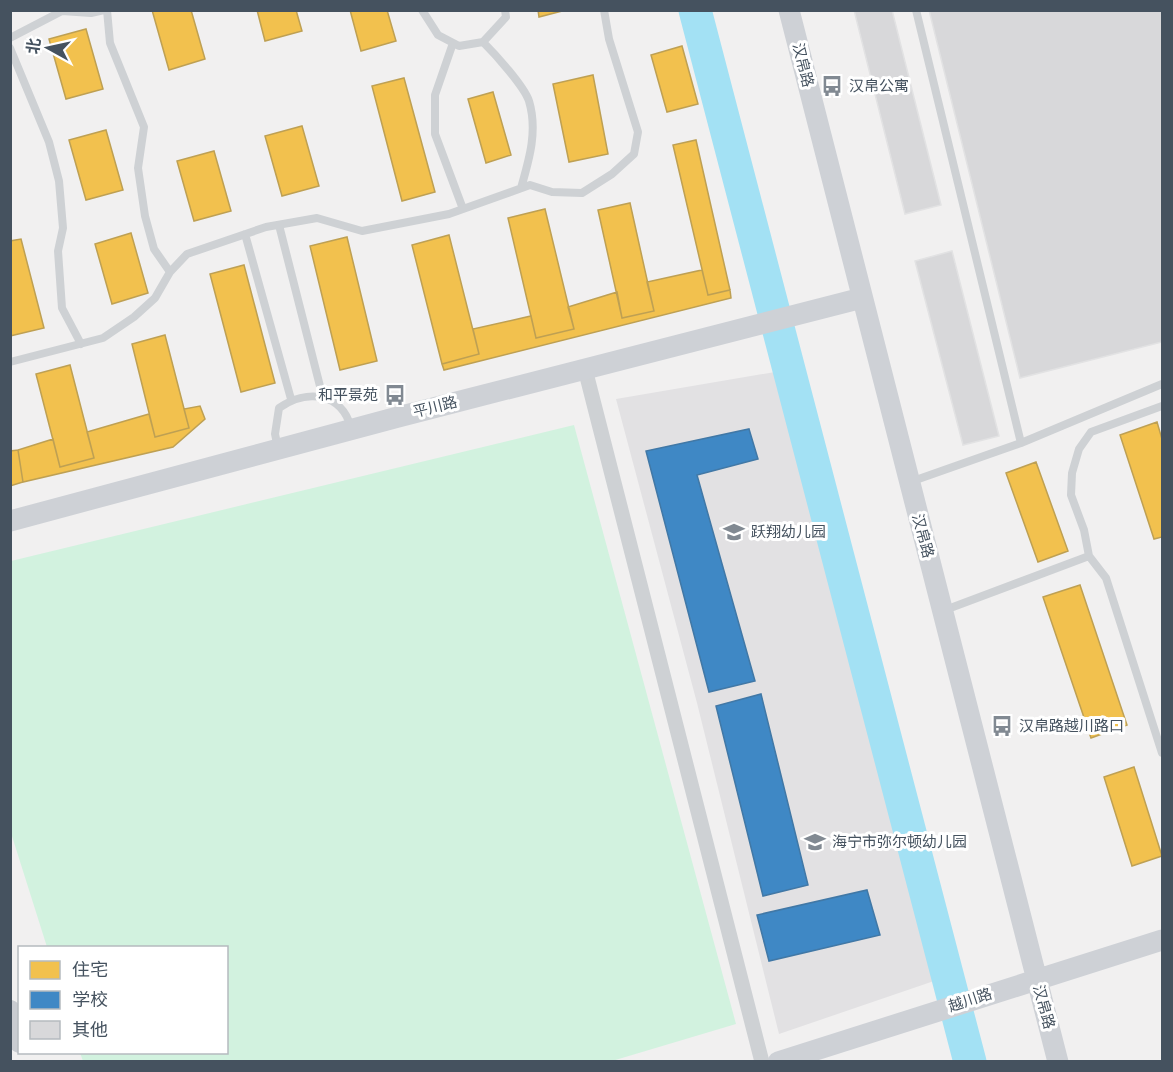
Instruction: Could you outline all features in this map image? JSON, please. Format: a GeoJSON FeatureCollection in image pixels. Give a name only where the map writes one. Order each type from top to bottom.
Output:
{"type":"FeatureCollection","features":[{"type":"Feature","properties":{"kind":"main road"},"geometry":{"type":"LineString","coordinates":[[10,1011],[18,1036]]}},
{"type":"Feature","properties":{"kind":"street","name":"汉帛路"},"geometry":{"type":"LineString","coordinates":[[789,10],[852,301],[909,482],[943,611],[1028,982],[1058,1062]]}},
{"type":"Feature","properties":{"kind":"street","name":"平川路"},"geometry":{"type":"LineString","coordinates":[[10,521],[351,429],[852,301]]}},
{"type":"Feature","properties":{"kind":"street"},"geometry":{"type":"LineString","coordinates":[[585,369],[762,1062]]}},
{"type":"Feature","properties":{"kind":"street","name":"越川路"},"geometry":{"type":"LineString","coordinates":[[778,1062],[1162,940]]}},
{"type":"Feature","properties":{"kind":"lane"},"geometry":{"type":"LineString","coordinates":[[10,38],[62,11],[91,13],[106,10],[110,43],[131,90],[144,127],[138,168],[145,216],[154,249],[170,272]]}},
{"type":"Feature","properties":{"kind":"lane"},"geometry":{"type":"LineString","coordinates":[[422,10],[438,35],[459,46],[483,42],[506,17],[505,10]]}},
{"type":"Feature","properties":{"kind":"lane"},"geometry":{"type":"LineString","coordinates":[[10,362],[103,338],[134,317],[155,298],[170,272],[186,254],[266,227],[317,218],[362,231],[410,223],[463,209],[530,185],[552,192],[582,193],[612,174],[634,154],[638,132],[609,39],[604,10]]}},
{"type":"Feature","properties":{"kind":"lane"},"geometry":{"type":"LineString","coordinates":[[916,10],[1021,443]]}},
{"type":"Feature","properties":{"kind":"lane"},"geometry":{"type":"LineString","coordinates":[[483,42],[500,60],[528,100],[533,132],[530,156],[521,188]]}},
{"type":"Feature","properties":{"kind":"lane"},"geometry":{"type":"LineString","coordinates":[[453,43],[435,95],[435,134],[463,209]]}},
{"type":"Feature","properties":{"kind":"lane"},"geometry":{"type":"LineString","coordinates":[[10,48],[49,142],[59,181],[63,228],[58,251],[62,308],[81,344]]}},
{"type":"Feature","properties":{"kind":"lane"},"geometry":{"type":"LineString","coordinates":[[279,225],[323,398]]}},
{"type":"Feature","properties":{"kind":"lane"},"geometry":{"type":"LineString","coordinates":[[245,234],[291,399]]}},
{"type":"Feature","properties":{"kind":"lane"},"geometry":{"type":"LineString","coordinates":[[909,482],[1021,443],[1162,384]]}},
{"type":"Feature","properties":{"kind":"lane"},"geometry":{"type":"LineString","coordinates":[[279,449],[275,434],[279,408],[291,399],[314,396],[334,400],[348,416],[351,429]]}},
{"type":"Feature","properties":{"kind":"lane"},"geometry":{"type":"LineString","coordinates":[[1162,406],[1092,432],[1079,449],[1072,473],[1071,495],[1084,530],[1089,556],[1106,578],[1162,753]]}},
{"type":"Feature","properties":{"kind":"lane"},"geometry":{"type":"LineString","coordinates":[[943,611],[1089,556]]}},
{"type":"Feature","properties":{"kind":"shaded area"},"geometry":{"type":"Polygon","coordinates":[[[775,372],[934,981],[779,1034],[697,703],[616,399],[775,372]]]}},
{"type":"Feature","properties":{"kind":"green space"},"geometry":{"type":"Polygon","coordinates":[[[574,425],[736,1024],[612,1061],[83,1061],[80,1054],[228,1054],[228,946],[47,946],[11,833],[11,561],[574,425]]]}},
{"type":"Feature","properties":{"kind":"building: 住宅"},"geometry":{"type":"Polygon","coordinates":[[[152,10],[191,10],[205,59],[169,70],[152,10]]]}},
{"type":"Feature","properties":{"kind":"building: 住宅"},"geometry":{"type":"Polygon","coordinates":[[[257,10],[296,10],[302,31],[265,41],[257,10]]]}},
{"type":"Feature","properties":{"kind":"building: 住宅"},"geometry":{"type":"Polygon","coordinates":[[[350,10],[387,10],[396,41],[361,51],[350,10]]]}},
{"type":"Feature","properties":{"kind":"building: 住宅"},"geometry":{"type":"Polygon","coordinates":[[[538,10],[566,10],[539,17],[538,10]]]}},
{"type":"Feature","properties":{"kind":"building: 住宅"},"geometry":{"type":"Polygon","coordinates":[[[86,29],[103,89],[66,99],[49,39],[86,29]]]}},
{"type":"Feature","properties":{"kind":"building: 住宅"},"geometry":{"type":"Polygon","coordinates":[[[682,46],[698,104],[667,112],[651,55],[682,46]]]}},
{"type":"Feature","properties":{"kind":"building: 住宅"},"geometry":{"type":"Polygon","coordinates":[[[593,75],[608,154],[569,162],[553,84],[593,75]]]}},
{"type":"Feature","properties":{"kind":"building: 住宅"},"geometry":{"type":"Polygon","coordinates":[[[404,78],[435,192],[402,201],[372,86],[404,78]]]}},
{"type":"Feature","properties":{"kind":"building: 住宅"},"geometry":{"type":"Polygon","coordinates":[[[493,92],[511,155],[486,163],[468,99],[493,92]]]}},
{"type":"Feature","properties":{"kind":"building: 住宅"},"geometry":{"type":"Polygon","coordinates":[[[302,126],[319,186],[282,196],[265,136],[302,126]]]}},
{"type":"Feature","properties":{"kind":"building: 住宅"},"geometry":{"type":"Polygon","coordinates":[[[106,130],[123,190],[86,200],[69,140],[106,130]]]}},
{"type":"Feature","properties":{"kind":"building: 住宅"},"geometry":{"type":"Polygon","coordinates":[[[696,140],[730,290],[708,295],[673,145],[696,140]]]}},
{"type":"Feature","properties":{"kind":"building: 住宅"},"geometry":{"type":"Polygon","coordinates":[[[214,151],[231,211],[194,221],[177,161],[214,151]]]}},
{"type":"Feature","properties":{"kind":"building: 住宅"},"geometry":{"type":"Polygon","coordinates":[[[630,203],[654,311],[622,318],[598,210],[630,203]]]}},
{"type":"Feature","properties":{"kind":"building: 住宅"},"geometry":{"type":"Polygon","coordinates":[[[545,209],[574,329],[536,338],[508,218],[545,209]]]}},
{"type":"Feature","properties":{"kind":"building: 住宅"},"geometry":{"type":"Polygon","coordinates":[[[131,233],[148,293],[112,304],[95,244],[131,233]]]}},
{"type":"Feature","properties":{"kind":"building: 住宅"},"geometry":{"type":"Polygon","coordinates":[[[449,235],[479,354],[442,364],[412,245],[449,235]]]}},
{"type":"Feature","properties":{"kind":"building: 住宅"},"geometry":{"type":"Polygon","coordinates":[[[347,237],[377,361],[340,370],[310,246],[347,237]]]}},
{"type":"Feature","properties":{"kind":"building: 住宅"},"geometry":{"type":"Polygon","coordinates":[[[21,239],[44,328],[10,336],[10,241],[21,239]]]}},
{"type":"Feature","properties":{"kind":"building: 住宅"},"geometry":{"type":"Polygon","coordinates":[[[244,265],[275,383],[241,392],[210,274],[244,265]]]}},
{"type":"Feature","properties":{"kind":"building: 住宅"},"geometry":{"type":"Polygon","coordinates":[[[702,270],[708,295],[730,290],[731,298],[444,370],[442,364],[479,354],[473,329],[531,316],[536,338],[574,329],[568,307],[617,292],[622,318],[654,311],[647,282],[702,270]]]}},
{"type":"Feature","properties":{"kind":"building: 住宅"},"geometry":{"type":"Polygon","coordinates":[[[165,335],[189,428],[155,437],[132,344],[165,335]]]}},
{"type":"Feature","properties":{"kind":"building: 住宅"},"geometry":{"type":"Polygon","coordinates":[[[70,365],[94,458],[60,467],[36,374],[70,365]]]}},
{"type":"Feature","properties":{"kind":"building: 住宅"},"geometry":{"type":"Polygon","coordinates":[[[200,406],[205,419],[173,447],[23,482],[18,450],[53,439],[60,467],[94,458],[87,432],[149,414],[155,437],[189,428],[184,409],[200,406]]]}},
{"type":"Feature","properties":{"kind":"building: 住宅"},"geometry":{"type":"Polygon","coordinates":[[[1157,422],[1162,439],[1162,537],[1154,539],[1120,435],[1157,422]]]}},
{"type":"Feature","properties":{"kind":"building: 住宅"},"geometry":{"type":"Polygon","coordinates":[[[18,450],[23,482],[10,486],[10,451],[18,450]]]}},
{"type":"Feature","properties":{"kind":"building: 住宅"},"geometry":{"type":"Polygon","coordinates":[[[1036,462],[1068,551],[1038,562],[1006,473],[1036,462]]]}},
{"type":"Feature","properties":{"kind":"building: 住宅"},"geometry":{"type":"Polygon","coordinates":[[[1080,585],[1127,725],[1091,738],[1043,597],[1080,585]]]}},
{"type":"Feature","properties":{"kind":"building: 住宅"},"geometry":{"type":"Polygon","coordinates":[[[1134,767],[1162,856],[1132,866],[1104,777],[1134,767]]]}},
{"type":"Feature","properties":{"kind":"building: 学校"},"geometry":{"type":"Polygon","coordinates":[[[749,429],[758,459],[697,475],[755,681],[709,692],[646,451],[749,429]]]}},
{"type":"Feature","properties":{"kind":"building: 学校"},"geometry":{"type":"Polygon","coordinates":[[[761,694],[808,885],[763,896],[716,706],[761,694]]]}},
{"type":"Feature","properties":{"kind":"building: 学校"},"geometry":{"type":"Polygon","coordinates":[[[867,890],[880,935],[769,961],[757,915],[867,890]]]}},
{"type":"Feature","properties":{"kind":"building: 其他"},"geometry":{"type":"Polygon","coordinates":[[[854,10],[892,10],[941,205],[905,214],[854,10]]]}},
{"type":"Feature","properties":{"kind":"building: 其他"},"geometry":{"type":"Polygon","coordinates":[[[929,10],[1162,10],[1162,342],[1020,378],[929,10]]]}},
{"type":"Feature","properties":{"kind":"building: 其他"},"geometry":{"type":"Polygon","coordinates":[[[952,251],[999,436],[963,445],[915,261],[952,251]]]}},
{"type":"Feature","properties":{"kind":"waterway"},"geometry":{"type":"LineString","coordinates":[[695,10],[970,1062]]}},
{"type":"Feature","properties":{"kind":"place","name":"汉帛公寓"},"geometry":{"type":"Point","coordinates":[832,86]}},
{"type":"Feature","properties":{"kind":"place","name":"和平景苑"},"geometry":{"type":"Point","coordinates":[395,395]}},
{"type":"Feature","properties":{"kind":"place","name":"跃翔幼儿园"},"geometry":{"type":"Point","coordinates":[734,532]}},
{"type":"Feature","properties":{"kind":"place","name":"汉帛路越川路口"},"geometry":{"type":"Point","coordinates":[1002,726]}},
{"type":"Feature","properties":{"kind":"place","name":"海宁市弥尔顿幼儿园"},"geometry":{"type":"Point","coordinates":[815,842]}}]}
